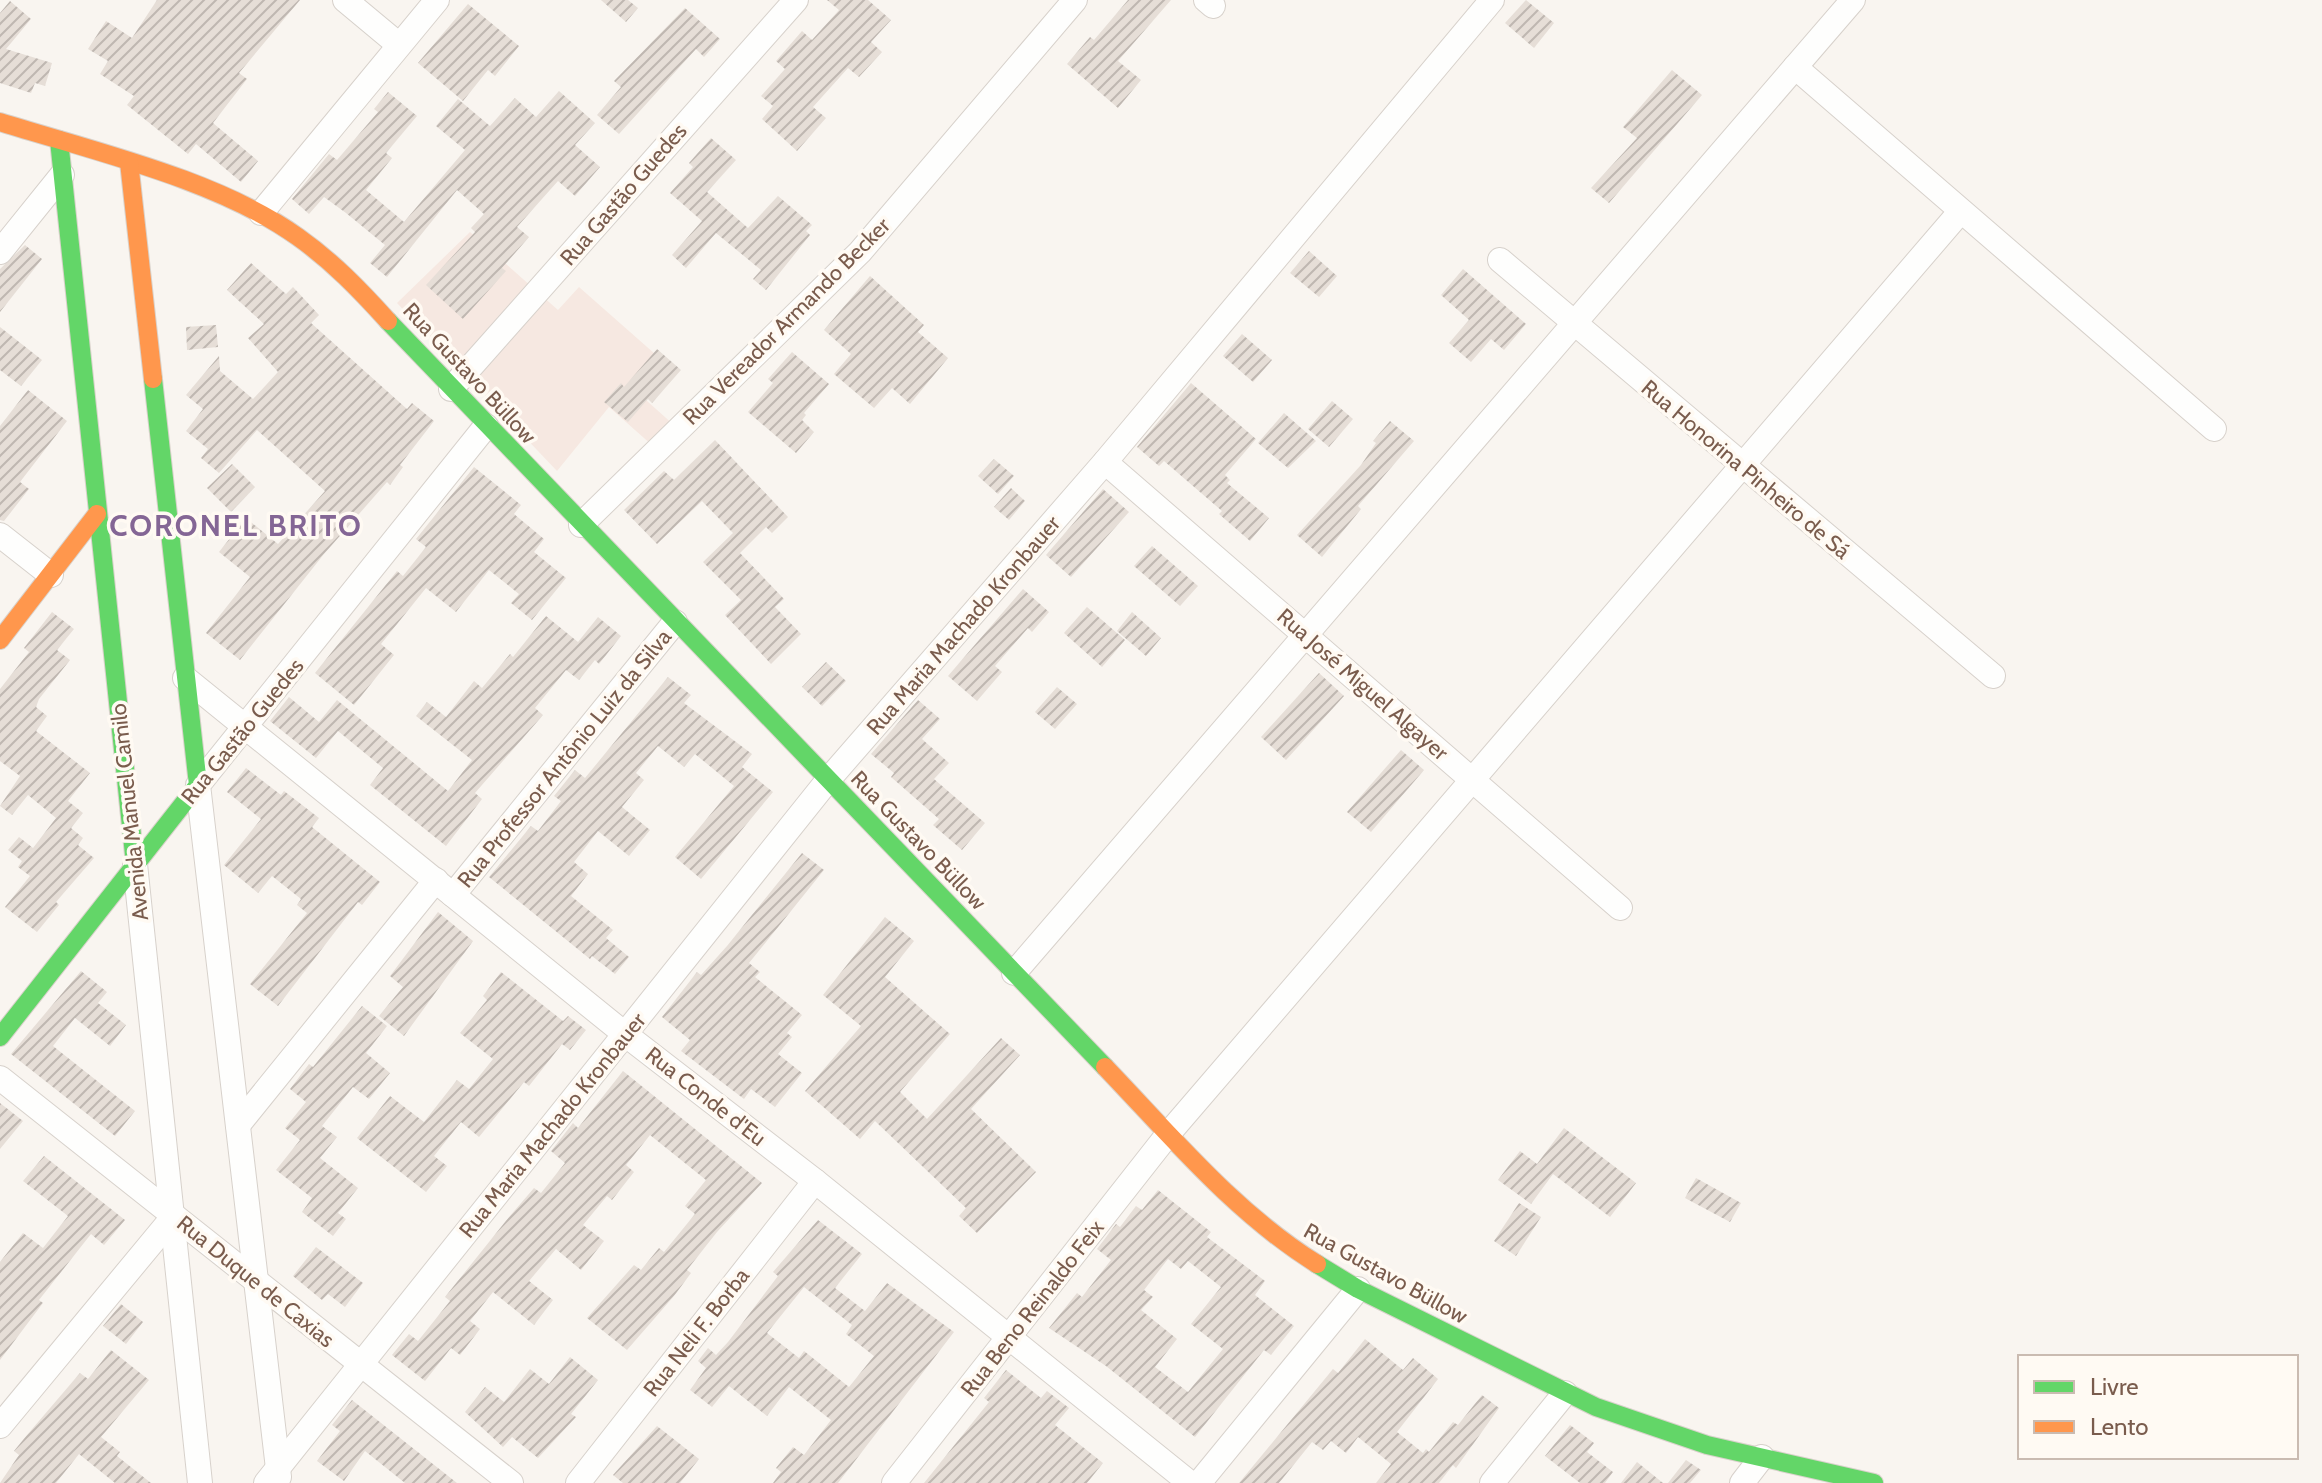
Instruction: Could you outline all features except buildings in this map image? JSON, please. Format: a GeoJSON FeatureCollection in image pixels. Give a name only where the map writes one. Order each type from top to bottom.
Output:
{"type":"FeatureCollection","features":[{"type":"Feature","properties":{"kind":"main road","name":"Rua Gustavo Büllow"},"geometry":{"type":"LineString","coordinates":[[0,122],[129,162],[261,213],[341,270],[581,525],[1244,1211],[1273,1235],[1358,1289],[1565,1393],[1707,1445],[1874,1483]]}},
{"type":"Feature","properties":{"kind":"main road","name":"Avenida Manuel Camilo"},"geometry":{"type":"LineString","coordinates":[[59,140],[135,864]]}},
{"type":"Feature","properties":{"kind":"main road"},"geometry":{"type":"LineString","coordinates":[[129,162],[198,785]]}},
{"type":"Feature","properties":{"kind":"main road"},"geometry":{"type":"LineString","coordinates":[[0,640],[97,514]]}},
{"type":"Feature","properties":{"kind":"main road","name":"Rua Gastão Guedes"},"geometry":{"type":"LineString","coordinates":[[0,1037],[198,785]]}},
{"type":"Feature","properties":{"kind":"street"},"geometry":{"type":"LineString","coordinates":[[345,0],[399,45]]}},
{"type":"Feature","properties":{"kind":"street"},"geometry":{"type":"LineString","coordinates":[[261,213],[437,0]]}},
{"type":"Feature","properties":{"kind":"street","name":"Rua Gastão Guedes"},"geometry":{"type":"LineString","coordinates":[[451,389],[796,0]]}},
{"type":"Feature","properties":{"kind":"street","name":"Rua Vereador Armando Becker"},"geometry":{"type":"LineString","coordinates":[[581,525],[860,252],[1075,0]]}},
{"type":"Feature","properties":{"kind":"street","name":"Rua Maria Machado Kronbauer"},"geometry":{"type":"LineString","coordinates":[[274,1478],[359,1363],[626,1035],[828,780],[1105,462],[1492,0]]}},
{"type":"Feature","properties":{"kind":"street"},"geometry":{"type":"LineString","coordinates":[[1014,973],[1853,0]]}},
{"type":"Feature","properties":{"kind":"street"},"geometry":{"type":"LineString","coordinates":[[1795,67],[2214,429]]}},
{"type":"Feature","properties":{"kind":"street"},"geometry":{"type":"LineString","coordinates":[[0,252],[62,175]]}},
{"type":"Feature","properties":{"kind":"street","name":"Rua Beno Reinaldo Feix"},"geometry":{"type":"LineString","coordinates":[[894,1483],[1169,1133],[1960,212]]}},
{"type":"Feature","properties":{"kind":"street","name":"Rua Honorina Pinheiro de Sá"},"geometry":{"type":"LineString","coordinates":[[1500,260],[1993,676]]}},
{"type":"Feature","properties":{"kind":"street","name":"Rua Gastão Guedes"},"geometry":{"type":"LineString","coordinates":[[198,785],[486,426]]}},
{"type":"Feature","properties":{"kind":"street","name":"Rua José Miguel Algayer"},"geometry":{"type":"LineString","coordinates":[[1105,462],[1620,908]]}},
{"type":"Feature","properties":{"kind":"street"},"geometry":{"type":"LineString","coordinates":[[0,535],[51,575]]}},
{"type":"Feature","properties":{"kind":"street","name":"Rua Professor Antônio Luiz da Silva"},"geometry":{"type":"LineString","coordinates":[[238,1125],[675,622]]}},
{"type":"Feature","properties":{"kind":"street","name":"Rua Conde d'Eu"},"geometry":{"type":"LineString","coordinates":[[185,678],[626,1035],[815,1181],[1190,1483]]}},
{"type":"Feature","properties":{"kind":"street"},"geometry":{"type":"LineString","coordinates":[[198,785],[258,1282],[274,1478]]}},
{"type":"Feature","properties":{"kind":"street","name":"Avenida Manuel Camilo"},"geometry":{"type":"LineString","coordinates":[[135,864],[200,1483]]}},
{"type":"Feature","properties":{"kind":"street","name":"Rua Duque de Caxias"},"geometry":{"type":"LineString","coordinates":[[0,1078],[511,1483]]}},
{"type":"Feature","properties":{"kind":"street","name":"Rua Neli F. Borba"},"geometry":{"type":"LineString","coordinates":[[578,1483],[815,1181]]}},
{"type":"Feature","properties":{"kind":"street"},"geometry":{"type":"LineString","coordinates":[[0,1426],[174,1216]]}},
{"type":"Feature","properties":{"kind":"street"},"geometry":{"type":"LineString","coordinates":[[1199,1483],[1358,1289]]}},
{"type":"Feature","properties":{"kind":"street"},"geometry":{"type":"LineString","coordinates":[[1492,1483],[1565,1393]]}},
{"type":"Feature","properties":{"kind":"street"},"geometry":{"type":"LineString","coordinates":[[1742,1483],[1762,1457]]}},
{"type":"Feature","properties":{"kind":"shaded area"},"geometry":{"type":"Polygon","coordinates":[[[470,232],[558,310],[579,287],[655,354],[628,384],[675,426],[653,446],[609,407],[557,471],[397,303],[470,232]]]}},
{"type":"Feature","properties":{"kind":"traffic: fast"},"geometry":{"type":"LineString","coordinates":[[59,140],[135,864]]}},
{"type":"Feature","properties":{"kind":"traffic: fast"},"geometry":{"type":"LineString","coordinates":[[388,321],[1105,1067]]}},
{"type":"Feature","properties":{"kind":"traffic: fast"},"geometry":{"type":"LineString","coordinates":[[0,1037],[198,785],[153,379]]}},
{"type":"Feature","properties":{"kind":"traffic: fast"},"geometry":{"type":"LineString","coordinates":[[1317,1264],[1358,1289],[1596,1407],[1707,1445],[1874,1483]]}},
{"type":"Feature","properties":{"kind":"traffic: slow"},"geometry":{"type":"LineString","coordinates":[[0,122],[154,169],[231,199],[298,237],[356,287],[388,321]]}},
{"type":"Feature","properties":{"kind":"traffic: slow"},"geometry":{"type":"LineString","coordinates":[[129,162],[153,379]]}},
{"type":"Feature","properties":{"kind":"traffic: slow"},"geometry":{"type":"LineString","coordinates":[[0,640],[97,514]]}},
{"type":"Feature","properties":{"kind":"traffic: slow"},"geometry":{"type":"LineString","coordinates":[[1105,1067],[1232,1198],[1287,1244],[1317,1264]]}},
{"type":"Feature","properties":{"kind":"district","name":"CORONEL BRITO"},"geometry":{"type":"Point","coordinates":[236,526]}}]}
